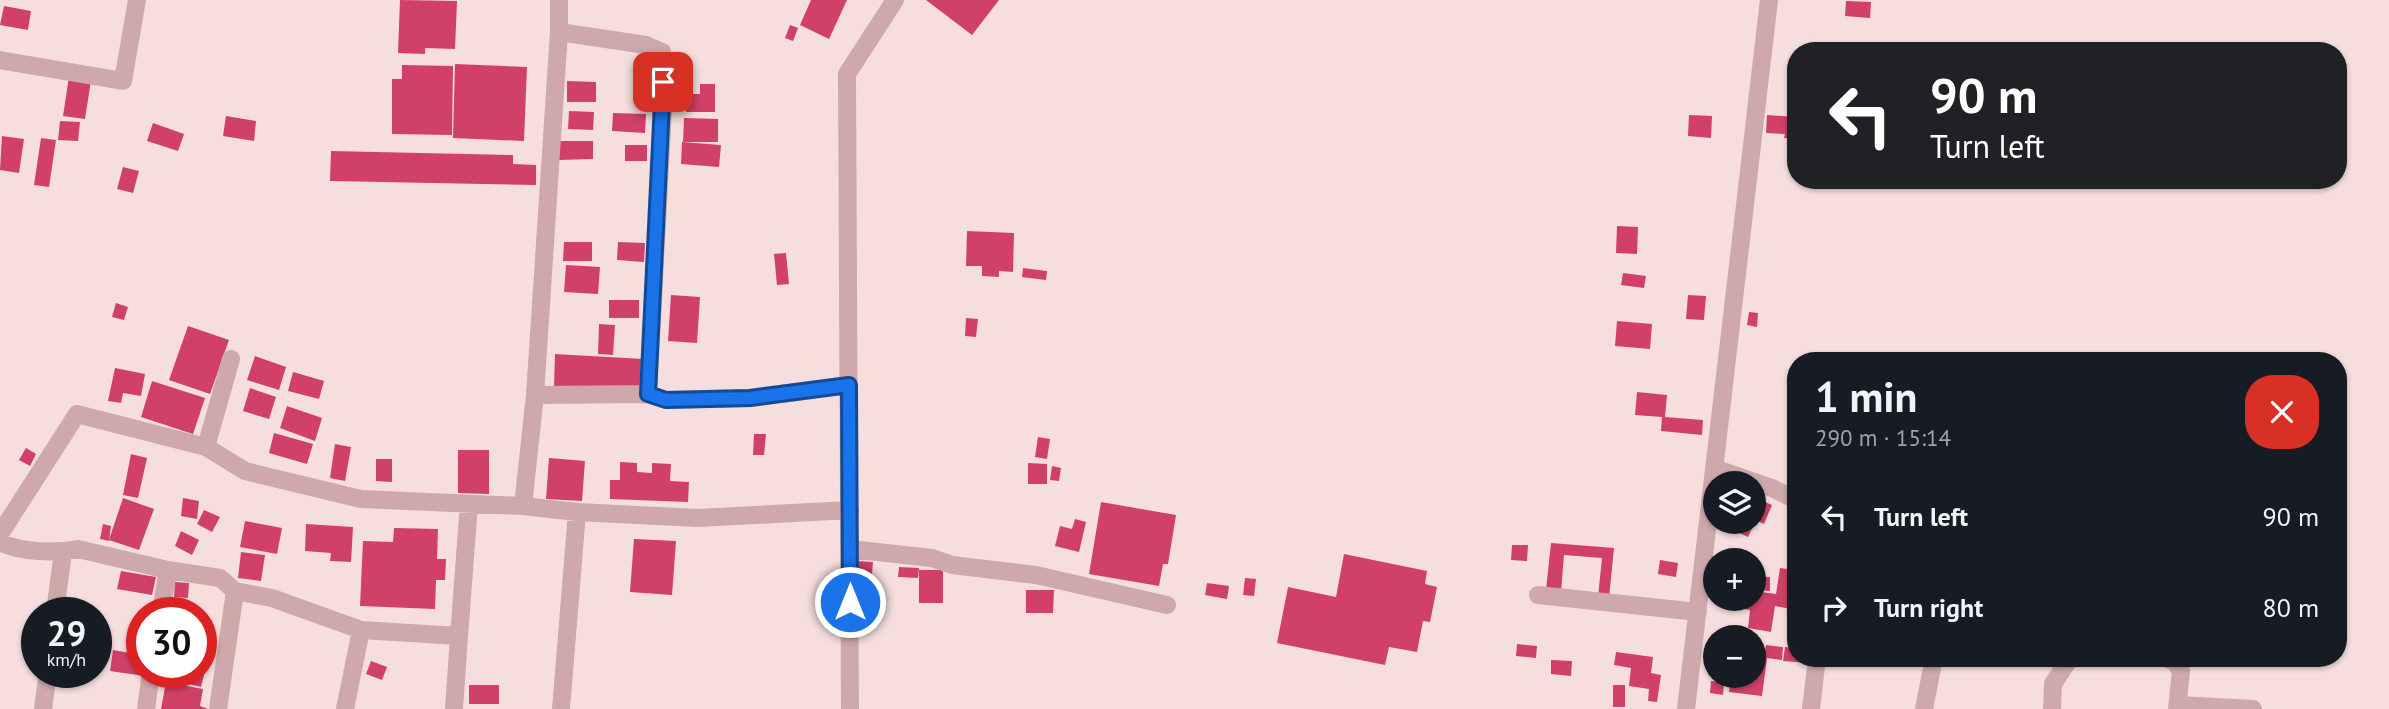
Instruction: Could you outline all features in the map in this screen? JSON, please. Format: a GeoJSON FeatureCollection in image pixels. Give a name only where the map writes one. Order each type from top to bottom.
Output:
{"type":"FeatureCollection","features":[{"type":"Feature","properties":{"kind":"street"},"geometry":{"type":"LineString","coordinates":[[0,60],[123,81],[137,0]]}},
{"type":"Feature","properties":{"kind":"street"},"geometry":{"type":"LineString","coordinates":[[523,506],[535,395],[559,0]]}},
{"type":"Feature","properties":{"kind":"street"},"geometry":{"type":"LineString","coordinates":[[850,709],[847,74],[895,0]]}},
{"type":"Feature","properties":{"kind":"street"},"geometry":{"type":"LineString","coordinates":[[1686,709],[1769,0]]}},
{"type":"Feature","properties":{"kind":"street"},"geometry":{"type":"LineString","coordinates":[[559,32],[646,46],[662,52],[663,108],[648,394]]}},
{"type":"Feature","properties":{"kind":"street"},"geometry":{"type":"LineString","coordinates":[[206,447],[231,359]]}},
{"type":"Feature","properties":{"kind":"street"},"geometry":{"type":"LineString","coordinates":[[535,395],[648,394],[666,400],[750,398],[849,385]]}},
{"type":"Feature","properties":{"kind":"street"},"geometry":{"type":"LineString","coordinates":[[0,534],[77,414],[206,447],[245,471],[360,499],[523,506],[577,512],[698,518],[849,510]]}},
{"type":"Feature","properties":{"kind":"street"},"geometry":{"type":"LineString","coordinates":[[1714,468],[1787,496]]}},
{"type":"Feature","properties":{"kind":"street"},"geometry":{"type":"LineString","coordinates":[[454,709],[469,504]]}},
{"type":"Feature","properties":{"kind":"street"},"geometry":{"type":"LineString","coordinates":[[561,709],[577,512]]}},
{"type":"Feature","properties":{"kind":"street"},"geometry":{"type":"LineString","coordinates":[[0,542],[9,547],[63,552],[78,549],[168,570],[220,578],[235,591],[272,598],[361,630],[459,636]]}},
{"type":"Feature","properties":{"kind":"street"},"geometry":{"type":"LineString","coordinates":[[850,549],[932,558],[952,565],[1036,575],[1167,605]]}},
{"type":"Feature","properties":{"kind":"street"},"geometry":{"type":"LineString","coordinates":[[57,597],[63,552]]}},
{"type":"Feature","properties":{"kind":"street"},"geometry":{"type":"LineString","coordinates":[[164,597],[168,570]]}},
{"type":"Feature","properties":{"kind":"street"},"geometry":{"type":"LineString","coordinates":[[218,709],[235,591]]}},
{"type":"Feature","properties":{"kind":"street"},"geometry":{"type":"LineString","coordinates":[[1538,595],[1698,612]]}},
{"type":"Feature","properties":{"kind":"street"},"geometry":{"type":"LineString","coordinates":[[345,709],[361,630]]}},
{"type":"Feature","properties":{"kind":"street"},"geometry":{"type":"LineString","coordinates":[[1811,709],[1816,667]]}},
{"type":"Feature","properties":{"kind":"street"},"geometry":{"type":"LineString","coordinates":[[1924,709],[1932,667]]}},
{"type":"Feature","properties":{"kind":"street"},"geometry":{"type":"LineString","coordinates":[[2052,709],[2053,684],[2064,667]]}},
{"type":"Feature","properties":{"kind":"street"},"geometry":{"type":"LineString","coordinates":[[2178,667],[2181,671],[2177,707],[2253,709]]}},
{"type":"Feature","properties":{"kind":"street"},"geometry":{"type":"LineString","coordinates":[[43,709],[46,688]]}},
{"type":"Feature","properties":{"kind":"street"},"geometry":{"type":"LineString","coordinates":[[146,709],[149,688]]}},
{"type":"Feature","properties":{"kind":"building"},"geometry":{"type":"Polygon","coordinates":[[[400,0],[457,1],[455,49],[425,48],[425,54],[398,53],[400,0]]]}},
{"type":"Feature","properties":{"kind":"building"},"geometry":{"type":"Polygon","coordinates":[[[811,0],[847,0],[829,39],[800,25],[811,0]]]}},
{"type":"Feature","properties":{"kind":"building"},"geometry":{"type":"Polygon","coordinates":[[[926,0],[999,0],[972,35],[926,0]]]}},
{"type":"Feature","properties":{"kind":"building"},"geometry":{"type":"Polygon","coordinates":[[[1846,1],[1871,2],[1870,18],[1845,16],[1846,1]]]}},
{"type":"Feature","properties":{"kind":"building"},"geometry":{"type":"Polygon","coordinates":[[[4,6],[31,11],[28,30],[0,25],[4,6]]]}},
{"type":"Feature","properties":{"kind":"building"},"geometry":{"type":"Polygon","coordinates":[[[790,25],[798,28],[793,41],[785,38],[790,25]]]}},
{"type":"Feature","properties":{"kind":"building"},"geometry":{"type":"Polygon","coordinates":[[[455,64],[527,67],[524,141],[453,138],[455,64]]]}},
{"type":"Feature","properties":{"kind":"building"},"geometry":{"type":"Polygon","coordinates":[[[402,65],[453,66],[452,135],[392,134],[392,79],[402,79],[402,65]]]}},
{"type":"Feature","properties":{"kind":"building"},"geometry":{"type":"Polygon","coordinates":[[[69,77],[91,80],[85,119],[63,116],[69,77]]]}},
{"type":"Feature","properties":{"kind":"building"},"geometry":{"type":"Polygon","coordinates":[[[567,81],[596,82],[596,102],[567,102],[567,81]]]}},
{"type":"Feature","properties":{"kind":"building"},"geometry":{"type":"Polygon","coordinates":[[[700,84],[715,84],[715,112],[686,112],[686,94],[700,94],[700,84]]]}},
{"type":"Feature","properties":{"kind":"building"},"geometry":{"type":"Polygon","coordinates":[[[569,111],[594,112],[593,130],[568,129],[569,111]]]}},
{"type":"Feature","properties":{"kind":"building"},"geometry":{"type":"Polygon","coordinates":[[[613,113],[646,114],[645,133],[612,131],[613,113]]]}},
{"type":"Feature","properties":{"kind":"building"},"geometry":{"type":"Polygon","coordinates":[[[1689,115],[1712,116],[1711,138],[1688,136],[1689,115]]]}},
{"type":"Feature","properties":{"kind":"building"},"geometry":{"type":"Polygon","coordinates":[[[1767,115],[1787,116],[1787,138],[1784,138],[1785,134],[1766,133],[1767,115]]]}},
{"type":"Feature","properties":{"kind":"building"},"geometry":{"type":"Polygon","coordinates":[[[226,116],[256,121],[254,141],[223,136],[226,116]]]}},
{"type":"Feature","properties":{"kind":"building"},"geometry":{"type":"Polygon","coordinates":[[[684,118],[718,119],[718,142],[683,142],[684,118]]]}},
{"type":"Feature","properties":{"kind":"building"},"geometry":{"type":"Polygon","coordinates":[[[60,121],[80,122],[78,141],[58,140],[60,121]]]}},
{"type":"Feature","properties":{"kind":"building"},"geometry":{"type":"Polygon","coordinates":[[[153,123],[184,134],[178,151],[147,141],[153,123]]]}},
{"type":"Feature","properties":{"kind":"building"},"geometry":{"type":"Polygon","coordinates":[[[2,136],[24,139],[19,173],[0,170],[2,136]]]}},
{"type":"Feature","properties":{"kind":"building"},"geometry":{"type":"Polygon","coordinates":[[[41,138],[56,140],[49,187],[34,185],[41,138]]]}},
{"type":"Feature","properties":{"kind":"building"},"geometry":{"type":"Polygon","coordinates":[[[558,141],[593,141],[593,159],[558,160],[558,141]]]}},
{"type":"Feature","properties":{"kind":"building"},"geometry":{"type":"Polygon","coordinates":[[[682,142],[721,145],[719,167],[681,164],[682,142]]]}},
{"type":"Feature","properties":{"kind":"building"},"geometry":{"type":"Polygon","coordinates":[[[625,145],[647,145],[647,161],[625,161],[625,145]]]}},
{"type":"Feature","properties":{"kind":"building"},"geometry":{"type":"Polygon","coordinates":[[[331,151],[513,155],[513,164],[536,165],[536,185],[330,181],[331,151]]]}},
{"type":"Feature","properties":{"kind":"building"},"geometry":{"type":"Polygon","coordinates":[[[123,167],[139,171],[133,193],[117,189],[123,167]]]}},
{"type":"Feature","properties":{"kind":"building"},"geometry":{"type":"Polygon","coordinates":[[[1617,226],[1638,227],[1637,254],[1616,253],[1617,226]]]}},
{"type":"Feature","properties":{"kind":"building"},"geometry":{"type":"Polygon","coordinates":[[[967,231],[1014,233],[1013,272],[999,271],[999,277],[982,276],[982,266],[966,266],[967,231]]]}},
{"type":"Feature","properties":{"kind":"building"},"geometry":{"type":"Polygon","coordinates":[[[564,242],[592,242],[592,261],[563,261],[564,242]]]}},
{"type":"Feature","properties":{"kind":"building"},"geometry":{"type":"Polygon","coordinates":[[[618,242],[645,243],[644,262],[617,260],[618,242]]]}},
{"type":"Feature","properties":{"kind":"building"},"geometry":{"type":"Polygon","coordinates":[[[786,253],[789,284],[777,285],[774,254],[786,253]]]}},
{"type":"Feature","properties":{"kind":"building"},"geometry":{"type":"Polygon","coordinates":[[[566,265],[600,267],[598,294],[564,292],[566,265]]]}},
{"type":"Feature","properties":{"kind":"building"},"geometry":{"type":"Polygon","coordinates":[[[1023,268],[1047,271],[1046,280],[1022,277],[1023,268]]]}},
{"type":"Feature","properties":{"kind":"building"},"geometry":{"type":"Polygon","coordinates":[[[1623,273],[1646,276],[1644,288],[1621,285],[1623,273]]]}},
{"type":"Feature","properties":{"kind":"building"},"geometry":{"type":"Polygon","coordinates":[[[671,295],[700,297],[697,343],[668,341],[671,295]]]}},
{"type":"Feature","properties":{"kind":"building"},"geometry":{"type":"Polygon","coordinates":[[[1688,295],[1706,296],[1704,320],[1686,319],[1688,295]]]}},
{"type":"Feature","properties":{"kind":"building"},"geometry":{"type":"Polygon","coordinates":[[[609,300],[639,300],[639,318],[609,318],[609,300]]]}},
{"type":"Feature","properties":{"kind":"building"},"geometry":{"type":"Polygon","coordinates":[[[116,303],[128,307],[124,320],[112,317],[116,303]]]}},
{"type":"Feature","properties":{"kind":"building"},"geometry":{"type":"Polygon","coordinates":[[[1749,312],[1758,313],[1757,327],[1747,325],[1749,312]]]}},
{"type":"Feature","properties":{"kind":"building"},"geometry":{"type":"Polygon","coordinates":[[[966,318],[978,319],[976,337],[965,336],[966,318]]]}},
{"type":"Feature","properties":{"kind":"building"},"geometry":{"type":"Polygon","coordinates":[[[1617,321],[1652,324],[1650,349],[1615,346],[1617,321]]]}},
{"type":"Feature","properties":{"kind":"building"},"geometry":{"type":"Polygon","coordinates":[[[599,324],[615,325],[613,355],[598,354],[599,324]]]}},
{"type":"Feature","properties":{"kind":"building"},"geometry":{"type":"Polygon","coordinates":[[[188,326],[229,340],[210,394],[169,380],[188,326]]]}},
{"type":"Feature","properties":{"kind":"building"},"geometry":{"type":"Polygon","coordinates":[[[555,354],[643,359],[641,391],[554,387],[555,354]]]}},
{"type":"Feature","properties":{"kind":"building"},"geometry":{"type":"Polygon","coordinates":[[[255,356],[286,367],[279,390],[247,380],[255,356]]]}},
{"type":"Feature","properties":{"kind":"building"},"geometry":{"type":"Polygon","coordinates":[[[115,368],[145,374],[141,396],[123,393],[121,403],[108,401],[115,368]]]}},
{"type":"Feature","properties":{"kind":"building"},"geometry":{"type":"Polygon","coordinates":[[[293,372],[324,381],[319,399],[288,391],[293,372]]]}},
{"type":"Feature","properties":{"kind":"building"},"geometry":{"type":"Polygon","coordinates":[[[152,381],[205,398],[193,434],[141,417],[152,381]]]}},
{"type":"Feature","properties":{"kind":"building"},"geometry":{"type":"Polygon","coordinates":[[[250,388],[276,397],[269,419],[243,411],[250,388]]]}},
{"type":"Feature","properties":{"kind":"building"},"geometry":{"type":"Polygon","coordinates":[[[1637,392],[1667,395],[1665,417],[1703,420],[1702,435],[1661,431],[1662,417],[1635,415],[1637,392]]]}},
{"type":"Feature","properties":{"kind":"building"},"geometry":{"type":"Polygon","coordinates":[[[287,406],[322,418],[315,441],[280,428],[287,406]]]}},
{"type":"Feature","properties":{"kind":"building"},"geometry":{"type":"Polygon","coordinates":[[[274,433],[313,444],[307,464],[269,453],[274,433]]]}},
{"type":"Feature","properties":{"kind":"building"},"geometry":{"type":"Polygon","coordinates":[[[754,434],[766,434],[764,455],[753,455],[754,434]]]}},
{"type":"Feature","properties":{"kind":"building"},"geometry":{"type":"Polygon","coordinates":[[[1038,437],[1050,439],[1047,459],[1035,457],[1038,437]]]}},
{"type":"Feature","properties":{"kind":"building"},"geometry":{"type":"Polygon","coordinates":[[[335,444],[351,447],[345,481],[330,478],[335,444]]]}},
{"type":"Feature","properties":{"kind":"building"},"geometry":{"type":"Polygon","coordinates":[[[26,448],[36,454],[30,466],[19,460],[26,448]]]}},
{"type":"Feature","properties":{"kind":"building"},"geometry":{"type":"Polygon","coordinates":[[[458,450],[489,450],[489,494],[458,493],[458,450]]]}},
{"type":"Feature","properties":{"kind":"building"},"geometry":{"type":"Polygon","coordinates":[[[131,454],[147,458],[138,498],[123,495],[131,454]]]}},
{"type":"Feature","properties":{"kind":"building"},"geometry":{"type":"Polygon","coordinates":[[[549,458],[585,461],[582,501],[546,499],[549,458]]]}},
{"type":"Feature","properties":{"kind":"building"},"geometry":{"type":"Polygon","coordinates":[[[376,459],[392,459],[392,482],[376,481],[376,459]]]}},
{"type":"Feature","properties":{"kind":"building"},"geometry":{"type":"Polygon","coordinates":[[[620,462],[637,463],[637,472],[652,473],[652,463],[671,464],[670,481],[689,482],[688,502],[610,499],[610,480],[620,480],[620,462]]]}},
{"type":"Feature","properties":{"kind":"building"},"geometry":{"type":"Polygon","coordinates":[[[1028,463],[1047,464],[1047,484],[1028,484],[1028,463]]]}},
{"type":"Feature","properties":{"kind":"building"},"geometry":{"type":"Polygon","coordinates":[[[1052,466],[1061,468],[1059,481],[1050,480],[1052,466]]]}},
{"type":"Feature","properties":{"kind":"building"},"geometry":{"type":"Polygon","coordinates":[[[123,498],[154,509],[139,550],[109,540],[123,498]]]}},
{"type":"Feature","properties":{"kind":"building"},"geometry":{"type":"Polygon","coordinates":[[[183,498],[199,501],[197,519],[181,516],[183,498]]]}},
{"type":"Feature","properties":{"kind":"building"},"geometry":{"type":"Polygon","coordinates":[[[1101,502],[1176,515],[1168,564],[1163,564],[1159,586],[1089,574],[1101,502]]]}},
{"type":"Feature","properties":{"kind":"building"},"geometry":{"type":"Polygon","coordinates":[[[1766,502],[1772,505],[1766,519],[1766,502]]]}},
{"type":"Feature","properties":{"kind":"building"},"geometry":{"type":"Polygon","coordinates":[[[204,510],[220,517],[212,532],[197,524],[204,510]]]}},
{"type":"Feature","properties":{"kind":"building"},"geometry":{"type":"Polygon","coordinates":[[[1075,519],[1086,522],[1079,552],[1055,546],[1060,526],[1072,529],[1075,519]]]}},
{"type":"Feature","properties":{"kind":"building"},"geometry":{"type":"Polygon","coordinates":[[[245,521],[282,528],[277,554],[240,547],[245,521]]]}},
{"type":"Feature","properties":{"kind":"building"},"geometry":{"type":"Polygon","coordinates":[[[103,524],[111,526],[109,541],[100,539],[103,524]]]}},
{"type":"Feature","properties":{"kind":"building"},"geometry":{"type":"Polygon","coordinates":[[[306,524],[353,527],[351,562],[330,561],[331,553],[305,551],[306,524]]]}},
{"type":"Feature","properties":{"kind":"building"},"geometry":{"type":"Polygon","coordinates":[[[394,528],[438,529],[437,559],[446,559],[445,580],[436,580],[435,609],[360,606],[363,541],[393,542],[394,528]]]}},
{"type":"Feature","properties":{"kind":"building"},"geometry":{"type":"Polygon","coordinates":[[[181,531],[199,540],[192,555],[175,546],[181,531]]]}},
{"type":"Feature","properties":{"kind":"building"},"geometry":{"type":"Polygon","coordinates":[[[634,539],[676,541],[672,595],[630,592],[634,539]]]}},
{"type":"Feature","properties":{"kind":"building"},"geometry":{"type":"Polygon","coordinates":[[[1551,543],[1614,548],[1609,598],[1598,597],[1602,558],[1564,555],[1561,592],[1546,590],[1551,543]]]}},
{"type":"Feature","properties":{"kind":"building"},"geometry":{"type":"Polygon","coordinates":[[[1512,545],[1528,545],[1527,561],[1511,560],[1512,545]]]}},
{"type":"Feature","properties":{"kind":"building"},"geometry":{"type":"Polygon","coordinates":[[[241,552],[265,555],[261,581],[238,578],[241,552]]]}},
{"type":"Feature","properties":{"kind":"building"},"geometry":{"type":"Polygon","coordinates":[[[1344,554],[1427,571],[1425,584],[1437,587],[1430,622],[1423,621],[1417,652],[1389,647],[1385,665],[1277,643],[1288,587],[1336,597],[1344,554]]]}},
{"type":"Feature","properties":{"kind":"building"},"geometry":{"type":"Polygon","coordinates":[[[1660,560],[1678,563],[1676,577],[1658,574],[1660,560]]]}},
{"type":"Feature","properties":{"kind":"building"},"geometry":{"type":"Polygon","coordinates":[[[856,561],[873,562],[872,575],[856,574],[856,561]]]}},
{"type":"Feature","properties":{"kind":"building"},"geometry":{"type":"Polygon","coordinates":[[[899,567],[919,568],[918,578],[898,577],[899,567]]]}},
{"type":"Feature","properties":{"kind":"building"},"geometry":{"type":"Polygon","coordinates":[[[1780,568],[1787,569],[1787,608],[1775,606],[1771,632],[1766,631],[1766,625],[1748,625],[1750,611],[1766,611],[1766,593],[1776,594],[1780,568]]]}},
{"type":"Feature","properties":{"kind":"building"},"geometry":{"type":"Polygon","coordinates":[[[919,570],[943,570],[943,603],[919,603],[919,570]]]}},
{"type":"Feature","properties":{"kind":"building"},"geometry":{"type":"Polygon","coordinates":[[[121,571],[156,577],[152,595],[117,589],[121,571]]]}},
{"type":"Feature","properties":{"kind":"building"},"geometry":{"type":"Polygon","coordinates":[[[1766,577],[1770,577],[1770,591],[1766,591],[1766,577]]]}},
{"type":"Feature","properties":{"kind":"building"},"geometry":{"type":"Polygon","coordinates":[[[1245,578],[1256,579],[1254,596],[1243,595],[1245,578]]]}},
{"type":"Feature","properties":{"kind":"building"},"geometry":{"type":"Polygon","coordinates":[[[175,582],[189,583],[188,597],[174,597],[175,582]]]}},
{"type":"Feature","properties":{"kind":"building"},"geometry":{"type":"Polygon","coordinates":[[[1207,583],[1229,586],[1227,599],[1205,595],[1207,583]]]}},
{"type":"Feature","properties":{"kind":"building"},"geometry":{"type":"Polygon","coordinates":[[[1026,590],[1054,590],[1053,613],[1026,613],[1026,590]]]}},
{"type":"Feature","properties":{"kind":"building"},"geometry":{"type":"Polygon","coordinates":[[[1517,644],[1537,646],[1536,658],[1516,656],[1517,644]]]}},
{"type":"Feature","properties":{"kind":"building"},"geometry":{"type":"Polygon","coordinates":[[[1766,645],[1783,647],[1782,660],[1767,658],[1766,666],[1766,645]]]}},
{"type":"Feature","properties":{"kind":"building"},"geometry":{"type":"Polygon","coordinates":[[[1785,647],[1787,647],[1787,661],[1783,661],[1785,647]]]}},
{"type":"Feature","properties":{"kind":"building"},"geometry":{"type":"Polygon","coordinates":[[[113,650],[126,652],[126,673],[112,671],[113,650]]]}},
{"type":"Feature","properties":{"kind":"building"},"geometry":{"type":"Polygon","coordinates":[[[1616,652],[1653,657],[1651,673],[1661,675],[1657,702],[1648,701],[1649,689],[1629,686],[1631,668],[1614,665],[1616,652]]]}},
{"type":"Feature","properties":{"kind":"building"},"geometry":{"type":"Polygon","coordinates":[[[1551,660],[1572,661],[1571,676],[1551,674],[1551,660]]]}},
{"type":"Feature","properties":{"kind":"building"},"geometry":{"type":"Polygon","coordinates":[[[371,661],[387,667],[382,680],[366,674],[371,661]]]}},
{"type":"Feature","properties":{"kind":"building"},"geometry":{"type":"Polygon","coordinates":[[[469,685],[499,685],[499,704],[469,704],[469,685]]]}},
{"type":"Feature","properties":{"kind":"building"},"geometry":{"type":"Polygon","coordinates":[[[1613,685],[1625,685],[1625,707],[1613,707],[1613,685]]]}},
{"type":"Feature","properties":{"kind":"building"},"geometry":{"type":"Polygon","coordinates":[[[165,688],[198,688],[203,689],[200,706],[208,709],[161,709],[165,688]]]}},
{"type":"Feature","properties":{"kind":"building"},"geometry":{"type":"Polygon","coordinates":[[[1710,688],[1724,688],[1723,695],[1710,693],[1710,688]]]}},
{"type":"Feature","properties":{"kind":"building"},"geometry":{"type":"Polygon","coordinates":[[[1730,688],[1763,688],[1762,696],[1729,692],[1730,688]]]}},
{"type":"Feature","properties":{"kind":"route"},"geometry":{"type":"LineString","coordinates":[[663,82],[648,394],[666,400],[750,398],[849,385],[850,602]]}}]}
